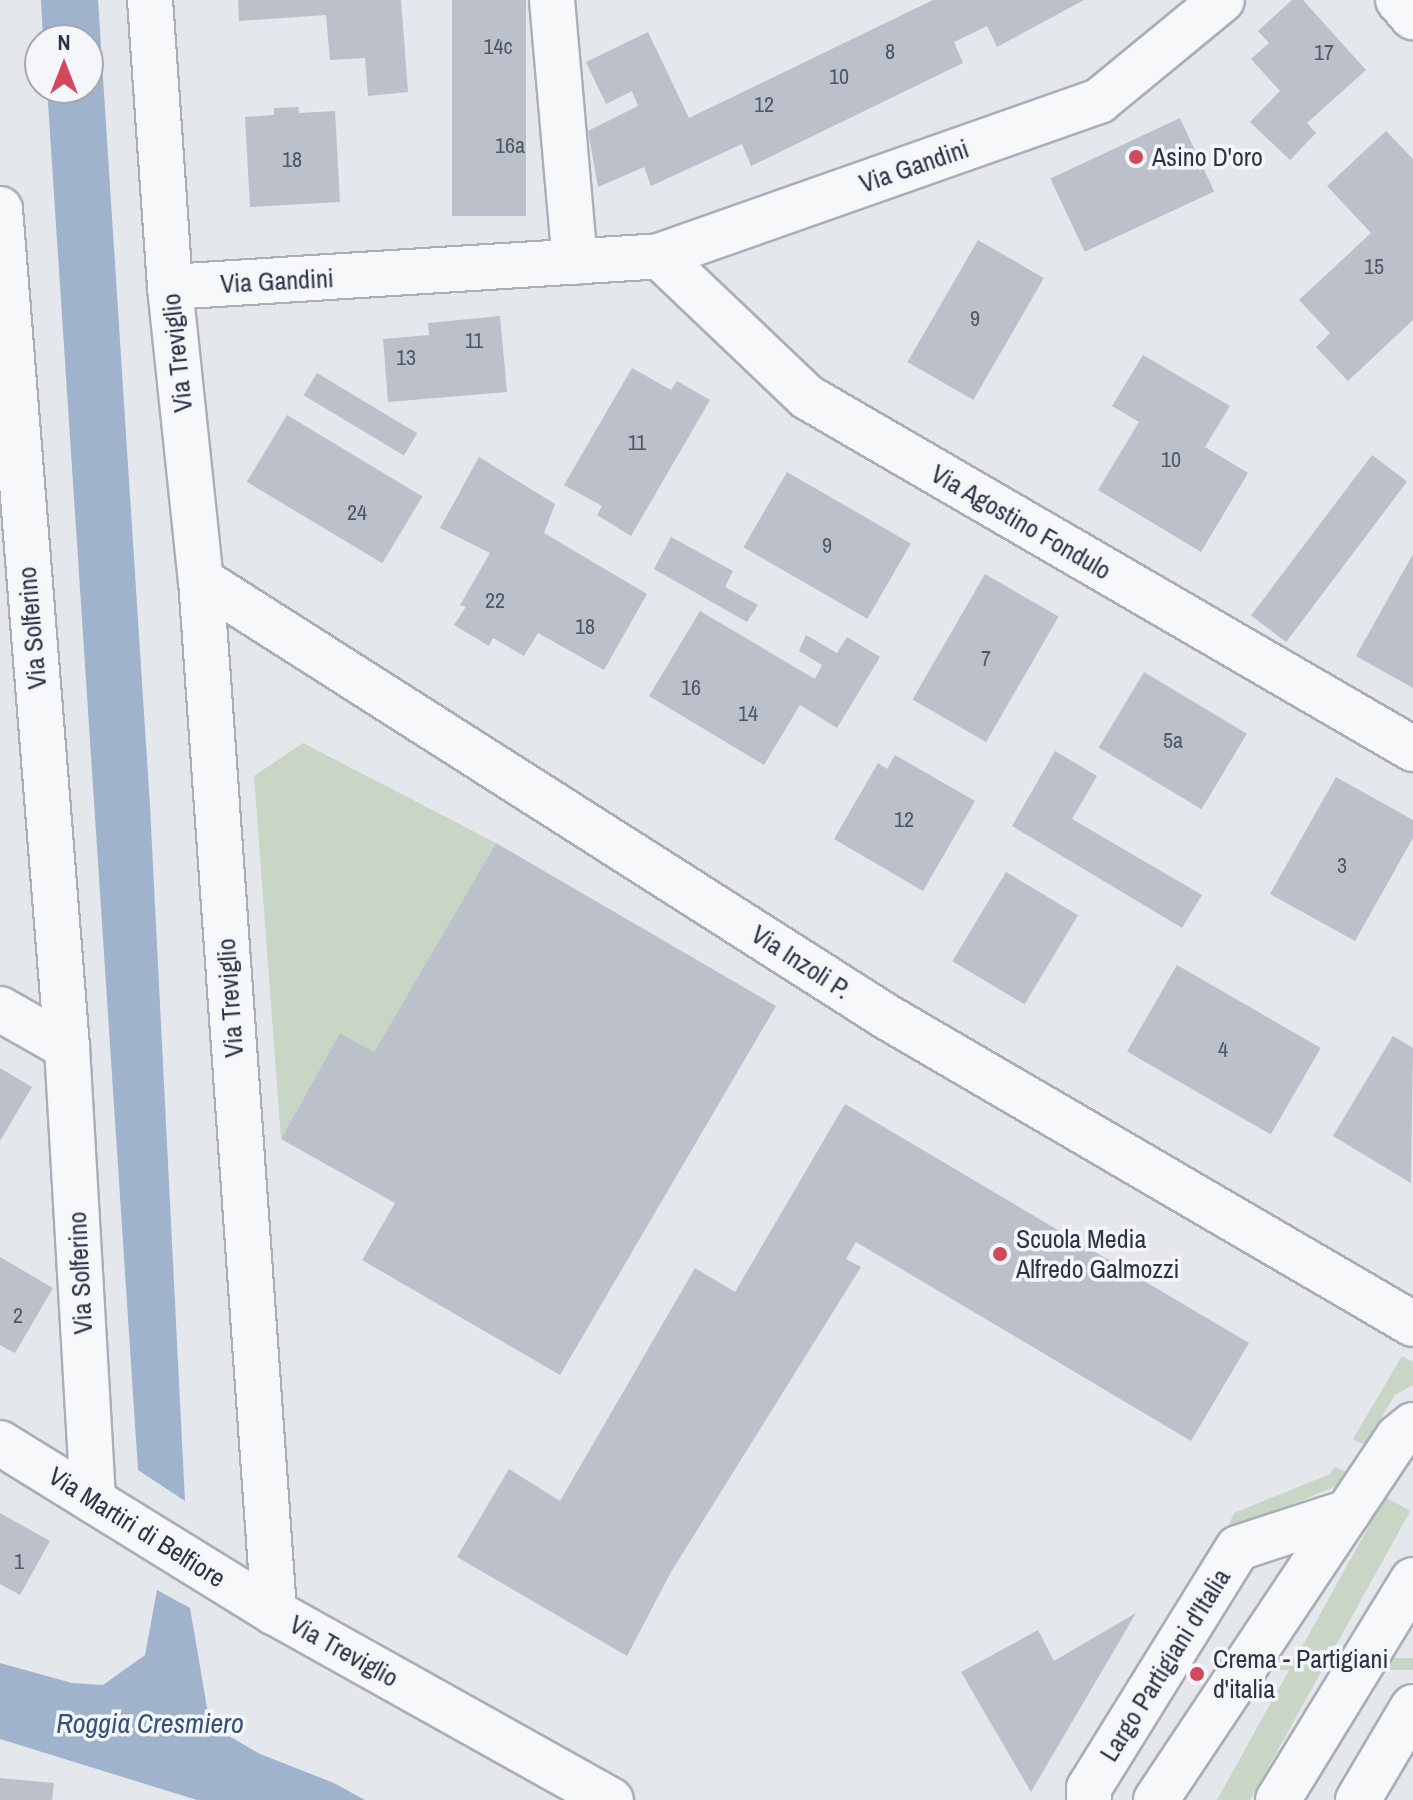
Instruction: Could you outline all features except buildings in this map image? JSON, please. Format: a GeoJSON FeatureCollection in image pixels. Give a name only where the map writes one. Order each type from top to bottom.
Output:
{"type":"FeatureCollection","features":[{"type":"Feature","properties":{"kind":"street","name":"Via Treviglio"},"geometry":{"type":"LineString","coordinates":[[150,0],[170,287],[201,580],[274,1612],[611,1800]]}},
{"type":"Feature","properties":{"kind":"street"},"geometry":{"type":"LineString","coordinates":[[552,0],[575,262]]}},
{"type":"Feature","properties":{"kind":"street","name":"Via Gandini"},"geometry":{"type":"LineString","coordinates":[[170,287],[659,256],[1099,101],[1222,0]]}},
{"type":"Feature","properties":{"kind":"street"},"geometry":{"type":"LineString","coordinates":[[1398,0],[1413,17]]}},
{"type":"Feature","properties":{"kind":"street","name":"Via Solferino"},"geometry":{"type":"LineString","coordinates":[[0,209],[11,531],[67,1047],[93,1500]]}},
{"type":"Feature","properties":{"kind":"street","name":"Via Agostino Fondulo"},"geometry":{"type":"LineString","coordinates":[[659,256],[807,397],[1413,749]]}},
{"type":"Feature","properties":{"kind":"street","name":"Via Inzoli P."},"geometry":{"type":"LineString","coordinates":[[201,580],[887,1017],[1413,1324]]}},
{"type":"Feature","properties":{"kind":"street"},"geometry":{"type":"LineString","coordinates":[[0,1009],[67,1047]]}},
{"type":"Feature","properties":{"kind":"street"},"geometry":{"type":"LineString","coordinates":[[1156,1800],[1398,1437],[1413,1425]]}},
{"type":"Feature","properties":{"kind":"street","name":"Via Martiri di Belfiore"},"geometry":{"type":"LineString","coordinates":[[0,1443],[274,1612]]}},
{"type":"Feature","properties":{"kind":"street","name":"Largo Partigiani d'Italia"},"geometry":{"type":"LineString","coordinates":[[1089,1800],[1089,1788],[1238,1548],[1348,1512]]}},
{"type":"Feature","properties":{"kind":"street"},"geometry":{"type":"LineString","coordinates":[[1278,1800],[1413,1580]]}},
{"type":"Feature","properties":{"kind":"street"},"geometry":{"type":"LineString","coordinates":[[1358,1800],[1413,1707]]}},
{"type":"Feature","properties":{"kind":"green space"},"geometry":{"type":"Polygon","coordinates":[[[303,743],[496,843],[374,1052],[340,1033],[281,1139],[254,776],[303,743]]]}},
{"type":"Feature","properties":{"kind":"green space"},"geometry":{"type":"Polygon","coordinates":[[[1402,1356],[1413,1362],[1413,1385],[1395,1395],[1365,1445],[1353,1439],[1402,1356]]]}},
{"type":"Feature","properties":{"kind":"green space"},"geometry":{"type":"Polygon","coordinates":[[[1335,1467],[1350,1474],[1341,1484],[1225,1533],[1234,1513],[1330,1474],[1335,1467]]]}},
{"type":"Feature","properties":{"kind":"green space"},"geometry":{"type":"Polygon","coordinates":[[[1385,1497],[1410,1511],[1250,1800],[1217,1800],[1385,1497]]]}},
{"type":"Feature","properties":{"kind":"green space"},"geometry":{"type":"Polygon","coordinates":[[[1246,1658],[1413,1658],[1413,1670],[1246,1670],[1246,1658]]]}},
{"type":"Feature","properties":{"kind":"water"},"geometry":{"type":"Polygon","coordinates":[[[41,0],[98,0],[100,24],[42,24],[41,0]]]}},
{"type":"Feature","properties":{"kind":"water"},"geometry":{"type":"Polygon","coordinates":[[[104,93],[150,806],[185,1501],[138,1470],[48,104],[104,104],[104,93]]]}},
{"type":"Feature","properties":{"kind":"water","name":"Roggia Cresmiero"},"geometry":{"type":"Polygon","coordinates":[[[157,1590],[190,1608],[210,1725],[260,1754],[334,1783],[365,1800],[197,1800],[0,1739],[0,1663],[72,1683],[103,1685],[145,1655],[157,1590]]]}},
{"type":"Feature","properties":{"kind":"place","name":"Asino D'oro"},"geometry":{"type":"Point","coordinates":[1136,157]}},
{"type":"Feature","properties":{"kind":"place","name":"Scuola Media Alfredo Galmozzi"},"geometry":{"type":"Point","coordinates":[1000,1254]}},
{"type":"Feature","properties":{"kind":"place","name":"Crema - Partigiani d'italia"},"geometry":{"type":"Point","coordinates":[1197,1674]}}]}
